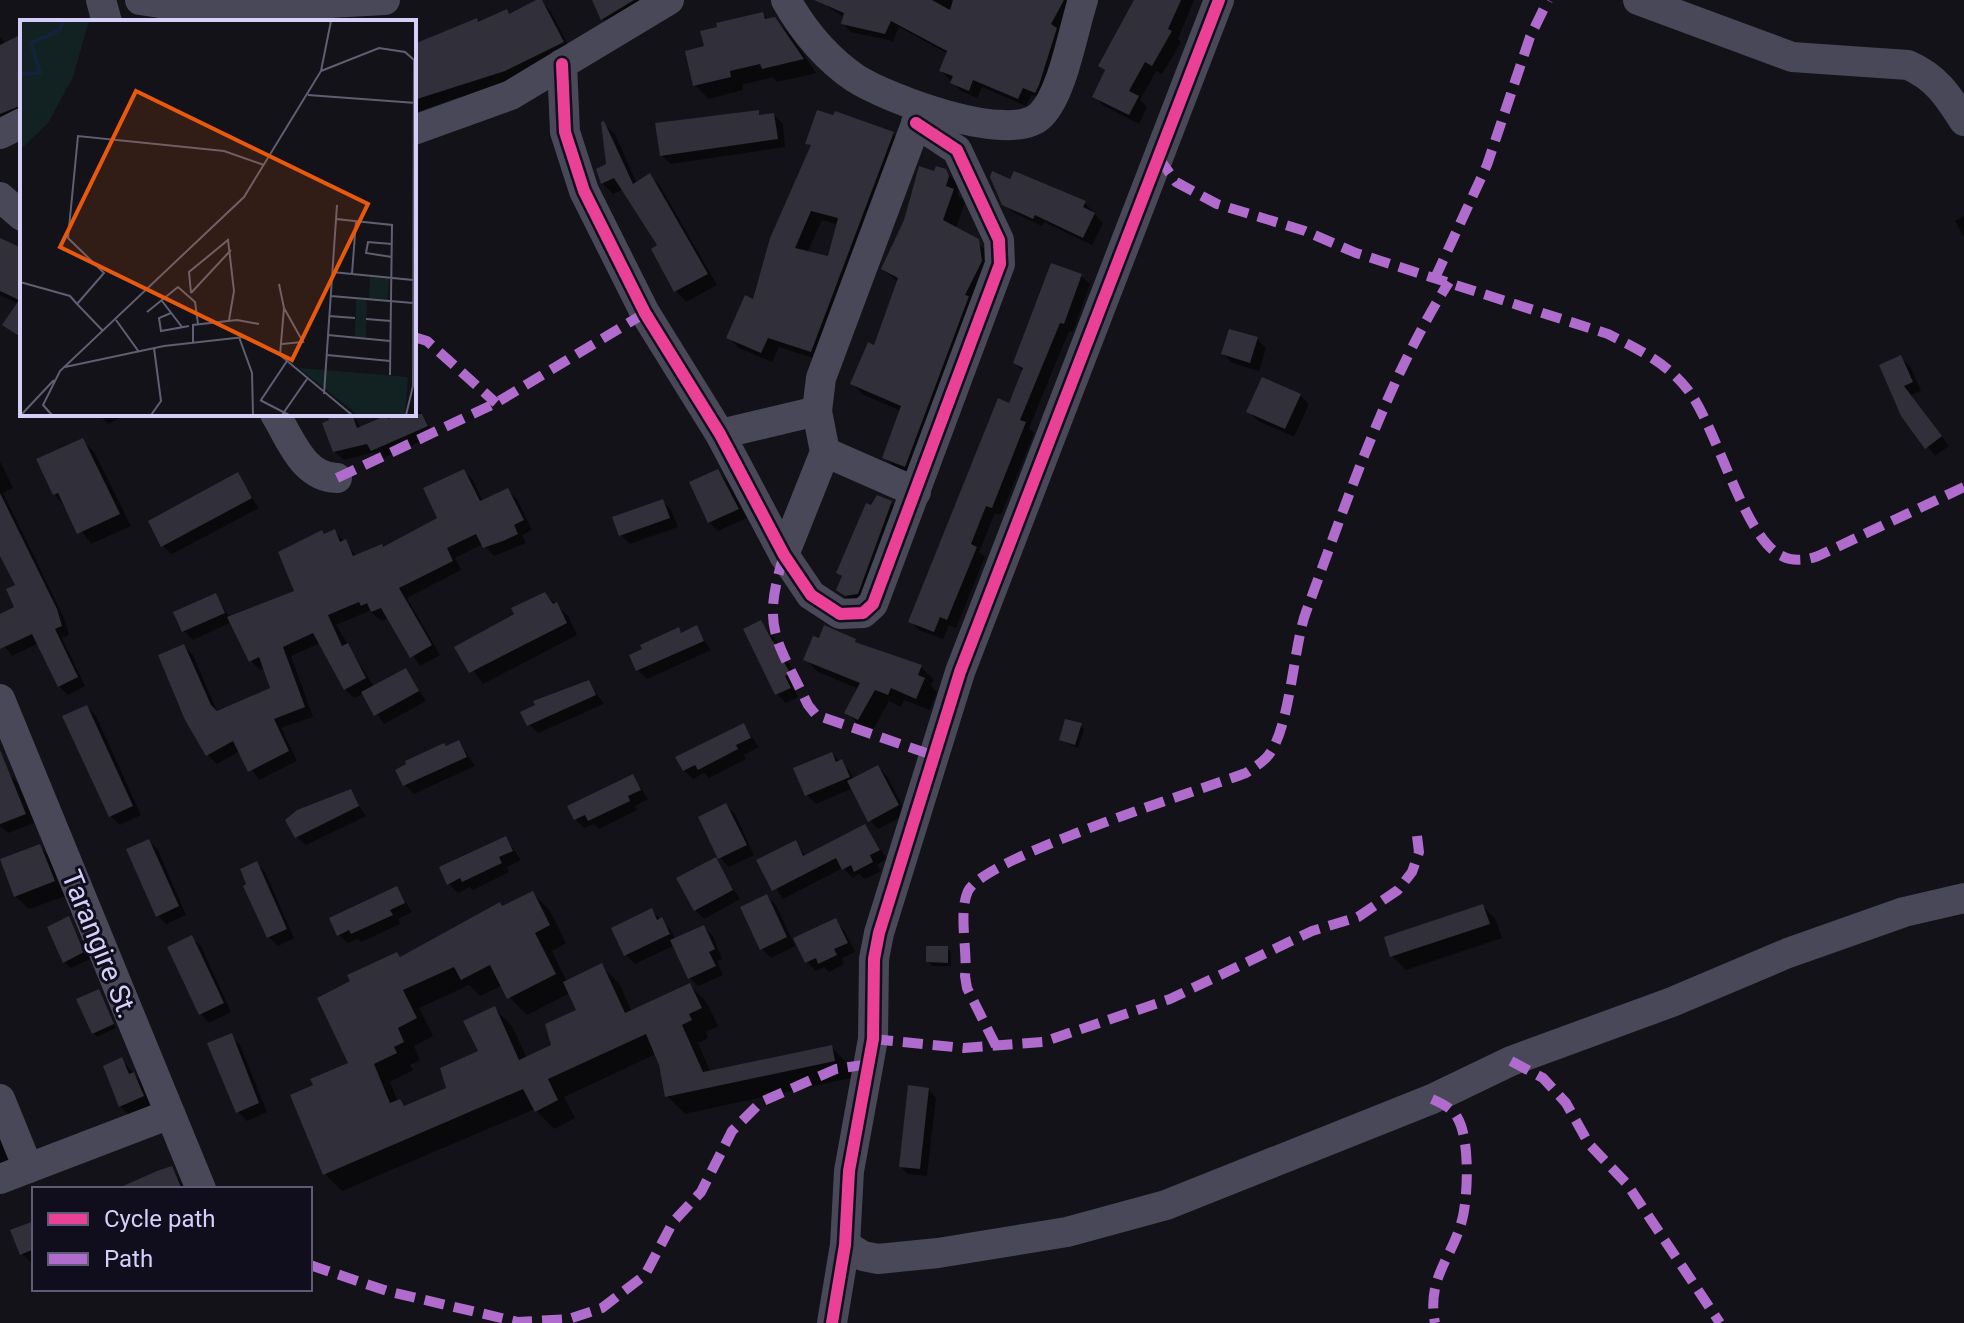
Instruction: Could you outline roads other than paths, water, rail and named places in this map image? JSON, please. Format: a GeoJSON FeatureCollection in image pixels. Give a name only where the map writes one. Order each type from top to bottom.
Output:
{"type":"FeatureCollection","features":[{"type":"Feature","properties":{"kind":"street"},"geometry":{"type":"LineString","coordinates":[[101,0],[106,20]]}},
{"type":"Feature","properties":{"kind":"street"},"geometry":{"type":"LineString","coordinates":[[140,0],[173,5],[272,6],[385,0]]}},
{"type":"Feature","properties":{"kind":"street"},"geometry":{"type":"LineString","coordinates":[[416,129],[486,106],[669,0]]}},
{"type":"Feature","properties":{"kind":"street"},"geometry":{"type":"LineString","coordinates":[[562,64],[565,132],[584,191],[645,313],[720,434],[784,555],[811,595],[840,614],[863,613],[873,604],[1000,264],[999,240],[957,150],[919,115],[855,78],[804,31],[786,0]]}},
{"type":"Feature","properties":{"kind":"street"},"geometry":{"type":"LineString","coordinates":[[919,115],[981,124],[1024,124],[1040,117],[1053,98],[1083,0]]}},
{"type":"Feature","properties":{"kind":"street"},"geometry":{"type":"LineString","coordinates":[[832,1323],[845,1245],[849,1171],[873,1039],[874,959],[879,933],[960,672],[1219,0]]}},
{"type":"Feature","properties":{"kind":"street"},"geometry":{"type":"LineString","coordinates":[[1638,0],[1792,57],[1908,65],[1925,72],[1943,88],[1964,121]]}},
{"type":"Feature","properties":{"kind":"street"},"geometry":{"type":"LineString","coordinates":[[784,555],[825,452],[817,411],[821,378],[919,115]]}},
{"type":"Feature","properties":{"kind":"street"},"geometry":{"type":"LineString","coordinates":[[0,134],[20,124]]}},
{"type":"Feature","properties":{"kind":"street"},"geometry":{"type":"LineString","coordinates":[[0,197],[20,214]]}},
{"type":"Feature","properties":{"kind":"street"},"geometry":{"type":"LineString","coordinates":[[720,434],[817,411]]}},
{"type":"Feature","properties":{"kind":"street"},"geometry":{"type":"LineString","coordinates":[[276,416],[310,471],[323,478],[337,478]]}},
{"type":"Feature","properties":{"kind":"street"},"geometry":{"type":"LineString","coordinates":[[825,452],[916,492]]}},
{"type":"Feature","properties":{"kind":"street","name":"Tarangire St."},"geometry":{"type":"LineString","coordinates":[[0,699],[8,743],[200,1187]]}},
{"type":"Feature","properties":{"kind":"street"},"geometry":{"type":"LineString","coordinates":[[845,1245],[863,1256],[878,1259],[938,1253],[1067,1232],[1166,1205],[1432,1099],[1511,1061],[1672,1002],[1788,953],[1904,912],[1964,898]]}},
{"type":"Feature","properties":{"kind":"street"},"geometry":{"type":"LineString","coordinates":[[0,1099],[28,1168]]}},
{"type":"Feature","properties":{"kind":"street"},"geometry":{"type":"LineString","coordinates":[[0,1179],[170,1114]]}}]}
